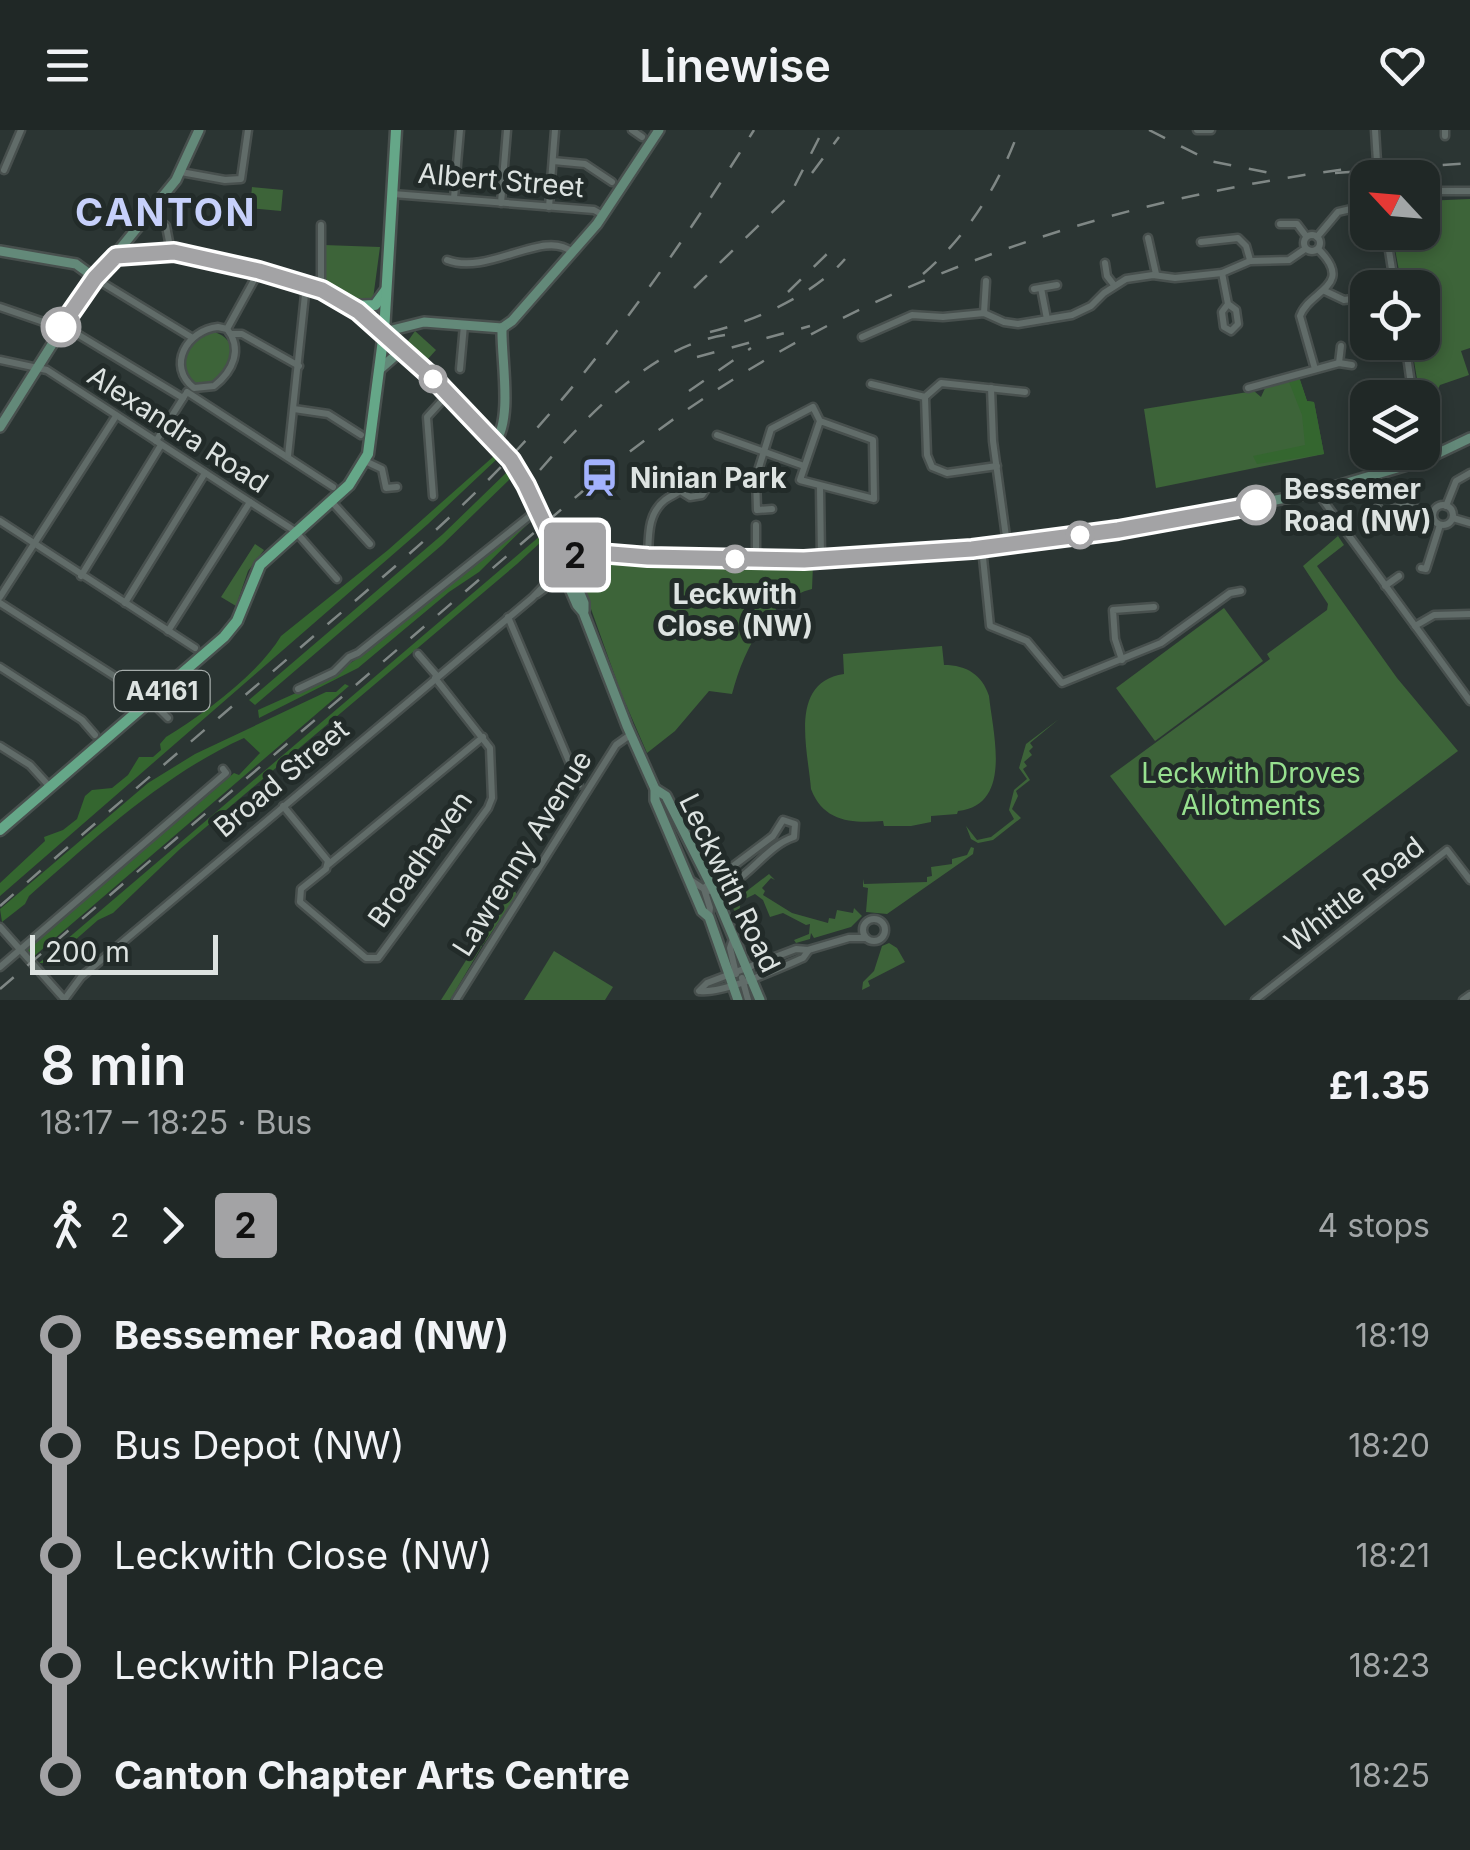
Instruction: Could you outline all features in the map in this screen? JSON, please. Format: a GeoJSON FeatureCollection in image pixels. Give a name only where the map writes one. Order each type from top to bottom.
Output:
{"type":"FeatureCollection","features":[{"type":"Feature","properties":{"kind":"main road","name":"A4161"},"geometry":{"type":"LineString","coordinates":[[0,830],[232,628],[257,570],[354,478],[365,461],[384,332],[398,130]]}},
{"type":"Feature","properties":{"kind":"main road"},"geometry":{"type":"LineString","coordinates":[[350,306],[375,304],[386,289]]}},
{"type":"Feature","properties":{"kind":"street"},"geometry":{"type":"LineString","coordinates":[[4,170],[21,130]]}},
{"type":"Feature","properties":{"kind":"street"},"geometry":{"type":"LineString","coordinates":[[0,427],[95,278],[181,172],[199,130]]}},
{"type":"Feature","properties":{"kind":"street"},"geometry":{"type":"LineString","coordinates":[[181,172],[241,179],[248,130]]}},
{"type":"Feature","properties":{"kind":"street"},"geometry":{"type":"LineString","coordinates":[[454,198],[460,130]]}},
{"type":"Feature","properties":{"kind":"street"},"geometry":{"type":"LineString","coordinates":[[501,203],[507,130]]}},
{"type":"Feature","properties":{"kind":"street"},"geometry":{"type":"LineString","coordinates":[[549,207],[556,130]]}},
{"type":"Feature","properties":{"kind":"street"},"geometry":{"type":"LineString","coordinates":[[632,130],[642,136]]}},
{"type":"Feature","properties":{"kind":"street"},"geometry":{"type":"LineString","coordinates":[[495,442],[505,416],[502,328],[603,215],[660,130]]}},
{"type":"Feature","properties":{"kind":"street"},"geometry":{"type":"LineString","coordinates":[[1197,130],[1211,130]]}},
{"type":"Feature","properties":{"kind":"street"},"geometry":{"type":"LineString","coordinates":[[1375,130],[1377,160]]}},
{"type":"Feature","properties":{"kind":"street"},"geometry":{"type":"LineString","coordinates":[[553,161],[585,164],[612,182]]}},
{"type":"Feature","properties":{"kind":"street"},"geometry":{"type":"LineString","coordinates":[[1440,191],[1470,190]]}},
{"type":"Feature","properties":{"kind":"street","name":"Albert Street"},"geometry":{"type":"LineString","coordinates":[[393,194],[594,210],[603,215]]}},
{"type":"Feature","properties":{"kind":"street"},"geometry":{"type":"LineString","coordinates":[[1315,369],[1300,316],[1308,302],[1326,291],[1330,280],[1330,268],[1318,249],[1317,237],[1338,212],[1350,209]]}},
{"type":"Feature","properties":{"kind":"street"},"geometry":{"type":"LineString","coordinates":[[151,213],[166,226],[172,252]]}},
{"type":"Feature","properties":{"kind":"street"},"geometry":{"type":"LineString","coordinates":[[1280,224],[1297,224],[1306,236],[1317,237]]}},
{"type":"Feature","properties":{"kind":"street"},"geometry":{"type":"LineString","coordinates":[[320,226],[322,290]]}},
{"type":"Feature","properties":{"kind":"street"},"geometry":{"type":"LineString","coordinates":[[1306,236],[1305,248],[1312,252],[1318,249]]}},
{"type":"Feature","properties":{"kind":"street"},"geometry":{"type":"LineString","coordinates":[[1148,238],[1156,274]]}},
{"type":"Feature","properties":{"kind":"street"},"geometry":{"type":"LineString","coordinates":[[1201,242],[1238,238],[1246,246],[1250,260]]}},
{"type":"Feature","properties":{"kind":"street"},"geometry":{"type":"LineString","coordinates":[[447,260],[482,264],[540,245],[562,246],[572,252]]}},
{"type":"Feature","properties":{"kind":"street"},"geometry":{"type":"LineString","coordinates":[[862,337],[912,315],[984,313],[1011,323],[1082,311],[1114,285],[1135,277],[1156,274],[1180,278],[1222,272],[1250,260],[1290,260],[1305,248]]}},
{"type":"Feature","properties":{"kind":"street"},"geometry":{"type":"LineString","coordinates":[[0,251],[103,269]]}},
{"type":"Feature","properties":{"kind":"street","name":"Leckwith Road"},"geometry":{"type":"LineString","coordinates":[[116,256],[172,252],[322,290],[384,332],[495,442],[520,472],[564,566],[630,735],[655,788],[655,800],[702,911],[737,976]]}},
{"type":"Feature","properties":{"kind":"street"},"geometry":{"type":"LineString","coordinates":[[1105,263],[1107,276],[1114,285]]}},
{"type":"Feature","properties":{"kind":"street"},"geometry":{"type":"LineString","coordinates":[[82,267],[191,338]]}},
{"type":"Feature","properties":{"kind":"street"},"geometry":{"type":"LineString","coordinates":[[187,392],[210,388],[228,374],[235,352],[229,332],[259,271]]}},
{"type":"Feature","properties":{"kind":"street"},"geometry":{"type":"LineString","coordinates":[[1222,272],[1228,304]]}},
{"type":"Feature","properties":{"kind":"street"},"geometry":{"type":"LineString","coordinates":[[984,313],[986,281]]}},
{"type":"Feature","properties":{"kind":"street"},"geometry":{"type":"LineString","coordinates":[[288,457],[306,284]]}},
{"type":"Feature","properties":{"kind":"street"},"geometry":{"type":"LineString","coordinates":[[1047,318],[1038,289],[1057,285]]}},
{"type":"Feature","properties":{"kind":"street"},"geometry":{"type":"LineString","coordinates":[[1326,291],[1350,299]]}},
{"type":"Feature","properties":{"kind":"street"},"geometry":{"type":"LineString","coordinates":[[0,307],[61,328]]}},
{"type":"Feature","properties":{"kind":"street"},"geometry":{"type":"LineString","coordinates":[[384,332],[424,322],[502,328]]}},
{"type":"Feature","properties":{"kind":"street"},"geometry":{"type":"LineString","coordinates":[[460,369],[464,325]]}},
{"type":"Feature","properties":{"kind":"street"},"geometry":{"type":"LineString","coordinates":[[82,576],[187,392],[181,364],[191,338],[206,328],[242,334],[299,366]]}},
{"type":"Feature","properties":{"kind":"street"},"geometry":{"type":"LineString","coordinates":[[74,332],[187,392],[333,488]]}},
{"type":"Feature","properties":{"kind":"street"},"geometry":{"type":"LineString","coordinates":[[1339,363],[1341,346]]}},
{"type":"Feature","properties":{"kind":"street"},"geometry":{"type":"LineString","coordinates":[[380,369],[396,355],[408,355]]}},
{"type":"Feature","properties":{"kind":"street"},"geometry":{"type":"LineString","coordinates":[[0,360],[37,366]]}},
{"type":"Feature","properties":{"kind":"street"},"geometry":{"type":"LineString","coordinates":[[1255,389],[1339,363],[1352,365]]}},
{"type":"Feature","properties":{"kind":"street","name":"Alexandra Road"},"geometry":{"type":"LineString","coordinates":[[37,366],[294,531],[337,579]]}},
{"type":"Feature","properties":{"kind":"street"},"geometry":{"type":"LineString","coordinates":[[871,384],[925,397]]}},
{"type":"Feature","properties":{"kind":"street"},"geometry":{"type":"LineString","coordinates":[[925,397],[941,384],[1026,392]]}},
{"type":"Feature","properties":{"kind":"street"},"geometry":{"type":"LineString","coordinates":[[991,388],[1007,545]]}},
{"type":"Feature","properties":{"kind":"street"},"geometry":{"type":"LineString","coordinates":[[434,496],[427,418],[448,394]]}},
{"type":"Feature","properties":{"kind":"street"},"geometry":{"type":"LineString","coordinates":[[925,397],[927,455],[932,467],[947,473],[996,466]]}},
{"type":"Feature","properties":{"kind":"street"},"geometry":{"type":"LineString","coordinates":[[756,560],[756,477],[774,425],[812,407],[820,421],[873,440],[874,500],[800,480],[820,421]]}},
{"type":"Feature","properties":{"kind":"street"},"geometry":{"type":"LineString","coordinates":[[294,409],[328,414],[361,435]]}},
{"type":"Feature","properties":{"kind":"street"},"geometry":{"type":"LineString","coordinates":[[116,416],[0,600],[151,700],[168,718]]}},
{"type":"Feature","properties":{"kind":"street"},"geometry":{"type":"LineString","coordinates":[[717,436],[804,466]]}},
{"type":"Feature","properties":{"kind":"street"},"geometry":{"type":"LineString","coordinates":[[1440,449],[1470,438]]}},
{"type":"Feature","properties":{"kind":"street"},"geometry":{"type":"LineString","coordinates":[[365,461],[382,469],[383,489],[397,486]]}},
{"type":"Feature","properties":{"kind":"street"},"geometry":{"type":"LineString","coordinates":[[564,566],[576,554],[756,560],[982,548],[1158,523],[1318,492],[1382,470]]}},
{"type":"Feature","properties":{"kind":"street"},"geometry":{"type":"LineString","coordinates":[[125,603],[205,473]]}},
{"type":"Feature","properties":{"kind":"street"},"geometry":{"type":"LineString","coordinates":[[1446,506],[1456,481],[1470,473]]}},
{"type":"Feature","properties":{"kind":"street"},"geometry":{"type":"LineString","coordinates":[[820,487],[821,559]]}},
{"type":"Feature","properties":{"kind":"street"},"geometry":{"type":"LineString","coordinates":[[648,557],[654,513],[666,499],[682,492]]}},
{"type":"Feature","properties":{"kind":"street"},"geometry":{"type":"LineString","coordinates":[[1318,492],[1470,701]]}},
{"type":"Feature","properties":{"kind":"street"},"geometry":{"type":"LineString","coordinates":[[331,501],[370,544]]}},
{"type":"Feature","properties":{"kind":"street"},"geometry":{"type":"LineString","coordinates":[[168,631],[250,502]]}},
{"type":"Feature","properties":{"kind":"street"},"geometry":{"type":"LineString","coordinates":[[1378,507],[1382,514],[1404,505],[1434,513]]}},
{"type":"Feature","properties":{"kind":"street"},"geometry":{"type":"LineString","coordinates":[[1439,506],[1446,506],[1452,510],[1452,518],[1448,524],[1440,524],[1434,520],[1434,513],[1439,506]]}},
{"type":"Feature","properties":{"kind":"street"},"geometry":{"type":"LineString","coordinates":[[298,690],[334,672],[348,657],[358,654],[537,510]]}},
{"type":"Feature","properties":{"kind":"street"},"geometry":{"type":"LineString","coordinates":[[756,510],[772,510]]}},
{"type":"Feature","properties":{"kind":"street"},"geometry":{"type":"LineString","coordinates":[[1452,518],[1470,523]]}},
{"type":"Feature","properties":{"kind":"street"},"geometry":{"type":"LineString","coordinates":[[0,520],[196,648]]}},
{"type":"Feature","properties":{"kind":"street"},"geometry":{"type":"LineString","coordinates":[[1421,568],[1426,570],[1440,524]]}},
{"type":"Feature","properties":{"kind":"street"},"geometry":{"type":"LineString","coordinates":[[982,548],[990,626],[1027,641],[1058,681],[1069,683],[1161,644],[1230,593],[1241,591]]}},
{"type":"Feature","properties":{"kind":"street","name":"Broad Street"},"geometry":{"type":"LineString","coordinates":[[64,1000],[81,977],[532,598],[564,566]]}},
{"type":"Feature","properties":{"kind":"street"},"geometry":{"type":"LineString","coordinates":[[1385,586],[1399,576]]}},
{"type":"Feature","properties":{"kind":"street"},"geometry":{"type":"LineString","coordinates":[[1102,612],[1154,607]]}},
{"type":"Feature","properties":{"kind":"street"},"geometry":{"type":"LineString","coordinates":[[1113,610],[1114,639],[1122,660]]}},
{"type":"Feature","properties":{"kind":"street"},"geometry":{"type":"LineString","coordinates":[[1415,626],[1442,613],[1462,617],[1470,614]]}},
{"type":"Feature","properties":{"kind":"street"},"geometry":{"type":"LineString","coordinates":[[508,618],[578,784]]}},
{"type":"Feature","properties":{"kind":"street","name":"Broadhaven"},"geometry":{"type":"LineString","coordinates":[[328,865],[301,889],[298,898],[356,950],[374,960],[488,808],[492,798],[490,748],[418,654]]}},
{"type":"Feature","properties":{"kind":"street"},"geometry":{"type":"LineString","coordinates":[[0,667],[82,720],[95,735]]}},
{"type":"Feature","properties":{"kind":"street","name":"Lawrenny Avenue"},"geometry":{"type":"LineString","coordinates":[[456,1000],[616,745],[630,735]]}},
{"type":"Feature","properties":{"kind":"street"},"geometry":{"type":"LineString","coordinates":[[283,806],[328,865],[483,737]]}},
{"type":"Feature","properties":{"kind":"street"},"geometry":{"type":"LineString","coordinates":[[0,746],[30,765],[50,787]]}},
{"type":"Feature","properties":{"kind":"street"},"geometry":{"type":"LineString","coordinates":[[0,968],[226,773],[222,768]]}},
{"type":"Feature","properties":{"kind":"street","name":"Leckwith Road"},"geometry":{"type":"LineString","coordinates":[[655,788],[666,796],[734,938],[738,1000]]}},
{"type":"Feature","properties":{"kind":"street"},"geometry":{"type":"LineString","coordinates":[[689,879],[709,887],[734,882],[785,839],[796,835],[795,824],[783,820],[777,831],[709,887]]}},
{"type":"Feature","properties":{"kind":"street"},"geometry":{"type":"LineString","coordinates":[[777,831],[785,839]]}},
{"type":"Feature","properties":{"kind":"street","name":"Whittle Road"},"geometry":{"type":"LineString","coordinates":[[1258,999],[1448,850],[1470,880]]}},
{"type":"Feature","properties":{"kind":"street"},"geometry":{"type":"LineString","coordinates":[[708,917],[709,887]]}},
{"type":"Feature","properties":{"kind":"street"},"geometry":{"type":"LineString","coordinates":[[748,1000],[737,976],[800,948],[808,950],[849,938],[877,940],[884,935],[885,928],[876,919],[849,938]]}},
{"type":"Feature","properties":{"kind":"street"},"geometry":{"type":"LineString","coordinates":[[864,926],[866,938]]}},
{"type":"Feature","properties":{"kind":"street"},"geometry":{"type":"LineString","coordinates":[[0,927],[64,1000]]}},
{"type":"Feature","properties":{"kind":"street"},"geometry":{"type":"LineString","coordinates":[[752,978],[803,958],[808,950]]}},
{"type":"Feature","properties":{"kind":"street","name":"Leckwith Road"},"geometry":{"type":"LineString","coordinates":[[737,976],[752,978],[760,1000]]}},
{"type":"Feature","properties":{"kind":"street"},"geometry":{"type":"LineString","coordinates":[[1464,1000],[1470,995]]}},
{"type":"Feature","properties":{"kind":"green space"},"geometry":{"type":"Polygon","coordinates":[[[252,187],[283,190],[281,211],[250,208],[252,187]]]}},
{"type":"Feature","properties":{"kind":"green space"},"geometry":{"type":"Polygon","coordinates":[[[1470,199],[1470,348],[1461,351],[1469,375],[1440,385],[1440,380],[1417,380],[1414,360],[1440,360],[1440,270],[1399,270],[1395,250],[1440,250],[1440,200],[1470,199]]]}},
{"type":"Feature","properties":{"kind":"green space"},"geometry":{"type":"Polygon","coordinates":[[[324,245],[380,247],[373,299],[348,296],[330,286],[324,273],[324,245]]]}},
{"type":"Feature","properties":{"kind":"green space"},"geometry":{"type":"Polygon","coordinates":[[[415,331],[436,350],[427,360],[408,341],[415,331]]]}},
{"type":"Feature","properties":{"kind":"green space"},"geometry":{"type":"Polygon","coordinates":[[[214,332],[225,337],[230,345],[229,363],[216,379],[196,384],[186,372],[188,351],[200,337],[214,332]]]}},
{"type":"Feature","properties":{"kind":"green space"},"geometry":{"type":"Polygon","coordinates":[[[1299,377],[1307,401],[1314,402],[1324,454],[1156,488],[1144,409],[1254,391],[1261,397],[1266,386],[1299,377]]]}},
{"type":"Feature","properties":{"kind":"green space"},"geometry":{"type":"Polygon","coordinates":[[[1299,377],[1307,401],[1314,402],[1324,454],[1257,464],[1253,456],[1305,445],[1302,415],[1289,382],[1299,377]]]}},
{"type":"Feature","properties":{"kind":"green space"},"geometry":{"type":"Polygon","coordinates":[[[494,456],[497,459],[428,524],[0,896],[0,883],[45,841],[44,837],[77,819],[85,796],[92,790],[112,788],[128,775],[139,757],[153,757],[166,737],[230,692],[281,636],[388,550],[494,456]]]}},
{"type":"Feature","properties":{"kind":"green space"},"geometry":{"type":"Polygon","coordinates":[[[508,471],[513,476],[442,545],[255,705],[249,700],[443,534],[508,471]]]}},
{"type":"Feature","properties":{"kind":"green space"},"geometry":{"type":"Polygon","coordinates":[[[533,519],[479,572],[358,668],[259,718],[258,710],[325,680],[367,652],[533,519]]]}},
{"type":"Feature","properties":{"kind":"green space"},"geometry":{"type":"Polygon","coordinates":[[[540,536],[542,541],[517,564],[180,849],[113,913],[98,920],[49,963],[39,963],[540,536]]]}},
{"type":"Feature","properties":{"kind":"green space","name":"Leckwith Droves Allotments"},"geometry":{"type":"Polygon","coordinates":[[[1338,536],[1344,545],[1317,566],[1397,678],[1458,751],[1225,926],[1110,776],[1270,659],[1267,654],[1327,610],[1328,604],[1303,566],[1338,536]]]}},
{"type":"Feature","properties":{"kind":"green space"},"geometry":{"type":"Polygon","coordinates":[[[255,544],[264,550],[248,571],[236,606],[221,597],[255,544]]]}},
{"type":"Feature","properties":{"kind":"green space"},"geometry":{"type":"Polygon","coordinates":[[[594,561],[813,565],[812,589],[782,604],[759,630],[732,694],[709,691],[675,731],[647,753],[581,581],[585,566],[594,561]]]}},
{"type":"Feature","properties":{"kind":"green space"},"geometry":{"type":"Polygon","coordinates":[[[1224,608],[1263,661],[1155,741],[1116,688],[1224,608]]]}},
{"type":"Feature","properties":{"kind":"green space"},"geometry":{"type":"Polygon","coordinates":[[[942,646],[944,665],[972,673],[989,696],[996,766],[987,796],[957,814],[931,816],[931,822],[911,826],[884,826],[883,821],[850,821],[832,815],[811,789],[805,720],[815,690],[826,680],[844,674],[843,654],[942,646]]]}},
{"type":"Feature","properties":{"kind":"green space"},"geometry":{"type":"Polygon","coordinates":[[[345,684],[349,686],[32,958],[26,950],[234,773],[239,775],[260,753],[244,738],[186,770],[104,830],[2,922],[0,909],[148,783],[195,754],[326,692],[336,692],[345,684]]]}},
{"type":"Feature","properties":{"kind":"green space"},"geometry":{"type":"Polygon","coordinates":[[[1059,719],[1030,743],[1032,755],[1023,769],[1030,780],[1016,791],[1018,796],[1012,809],[1021,818],[993,840],[978,843],[971,839],[966,826],[977,840],[991,837],[1014,819],[1009,810],[1014,790],[1027,779],[1019,768],[1026,744],[1059,719]]]}},
{"type":"Feature","properties":{"kind":"green space"},"geometry":{"type":"Polygon","coordinates":[[[971,847],[973,854],[887,914],[866,912],[868,888],[863,887],[863,879],[864,884],[927,882],[927,877],[932,876],[931,867],[952,864],[952,859],[967,855],[971,847]]]}},
{"type":"Feature","properties":{"kind":"green space"},"geometry":{"type":"Polygon","coordinates":[[[769,874],[775,880],[771,878],[762,888],[763,895],[792,913],[828,923],[829,918],[835,919],[837,910],[853,913],[854,908],[862,916],[851,927],[814,938],[811,933],[810,939],[796,943],[794,940],[809,934],[810,924],[783,913],[770,917],[763,900],[755,894],[741,901],[739,912],[730,904],[769,874]]]}},
{"type":"Feature","properties":{"kind":"green space"},"geometry":{"type":"Polygon","coordinates":[[[510,892],[517,895],[483,945],[478,942],[510,892]]]}},
{"type":"Feature","properties":{"kind":"green space"},"geometry":{"type":"Polygon","coordinates":[[[477,943],[482,946],[450,1000],[441,1000],[477,943]]]}},
{"type":"Feature","properties":{"kind":"green space"},"geometry":{"type":"Polygon","coordinates":[[[889,943],[905,962],[868,981],[870,986],[862,990],[863,982],[874,971],[882,946],[889,943]]]}},
{"type":"Feature","properties":{"kind":"green space"},"geometry":{"type":"Polygon","coordinates":[[[554,951],[613,987],[605,1000],[524,1000],[554,951]]]}},
{"type":"Feature","properties":{"kind":"railway"},"geometry":{"type":"LineString","coordinates":[[0,906],[393,569],[492,476],[612,337],[672,255],[754,130]]}},
{"type":"Feature","properties":{"kind":"railway"},"geometry":{"type":"LineString","coordinates":[[923,274],[954,243],[980,208],[1019,130]]}},
{"type":"Feature","properties":{"kind":"railway"},"geometry":{"type":"LineString","coordinates":[[1149,130],[1210,161],[1270,173]]}},
{"type":"Feature","properties":{"kind":"railway"},"geometry":{"type":"LineString","coordinates":[[812,173],[839,137]]}},
{"type":"Feature","properties":{"kind":"railway"},"geometry":{"type":"LineString","coordinates":[[694,288],[790,195],[819,138]]}},
{"type":"Feature","properties":{"kind":"railway"},"geometry":{"type":"LineString","coordinates":[[1335,173],[1470,163]]}},
{"type":"Feature","properties":{"kind":"railway"},"geometry":{"type":"LineString","coordinates":[[0,989],[618,461],[699,402],[783,350],[871,304],[962,265],[1056,232],[1152,205],[1249,184],[1347,169]]}},
{"type":"Feature","properties":{"kind":"railway"},"geometry":{"type":"LineString","coordinates":[[788,292],[831,250]]}},
{"type":"Feature","properties":{"kind":"railway"},"geometry":{"type":"LineString","coordinates":[[710,332],[746,321],[801,295],[845,259]]}},
{"type":"Feature","properties":{"kind":"railway"},"geometry":{"type":"LineString","coordinates":[[697,357],[810,326]]}},
{"type":"Feature","properties":{"kind":"railway"},"geometry":{"type":"LineString","coordinates":[[540,470],[600,406],[647,368],[672,353],[725,335]]}},
{"type":"Feature","properties":{"kind":"railway"},"geometry":{"type":"LineString","coordinates":[[689,391],[751,348]]}},
{"type":"Feature","properties":{"kind":"bus line","name":"2"},"geometry":{"type":"LineString","coordinates":[[61,327],[95,278],[116,256],[174,252],[281,276],[322,290],[384,332],[484,430],[520,472],[552,544],[567,562],[576,554],[587,552],[804,560],[972,549],[1118,530],[1256,505]]}},
{"type":"Feature","properties":{"kind":"place","name":"Ninian Park"},"geometry":{"type":"Point","coordinates":[600,478]}},
{"type":"Feature","properties":{"kind":"place","name":"Bessemer Road (NW)"},"geometry":{"type":"Point","coordinates":[1256,505]}},
{"type":"Feature","properties":{"kind":"place","name":"Leckwith Close (NW)"},"geometry":{"type":"Point","coordinates":[735,559]}},
{"type":"Feature","properties":{"kind":"district","name":"CANTON"},"geometry":{"type":"Point","coordinates":[166,212]}}]}
